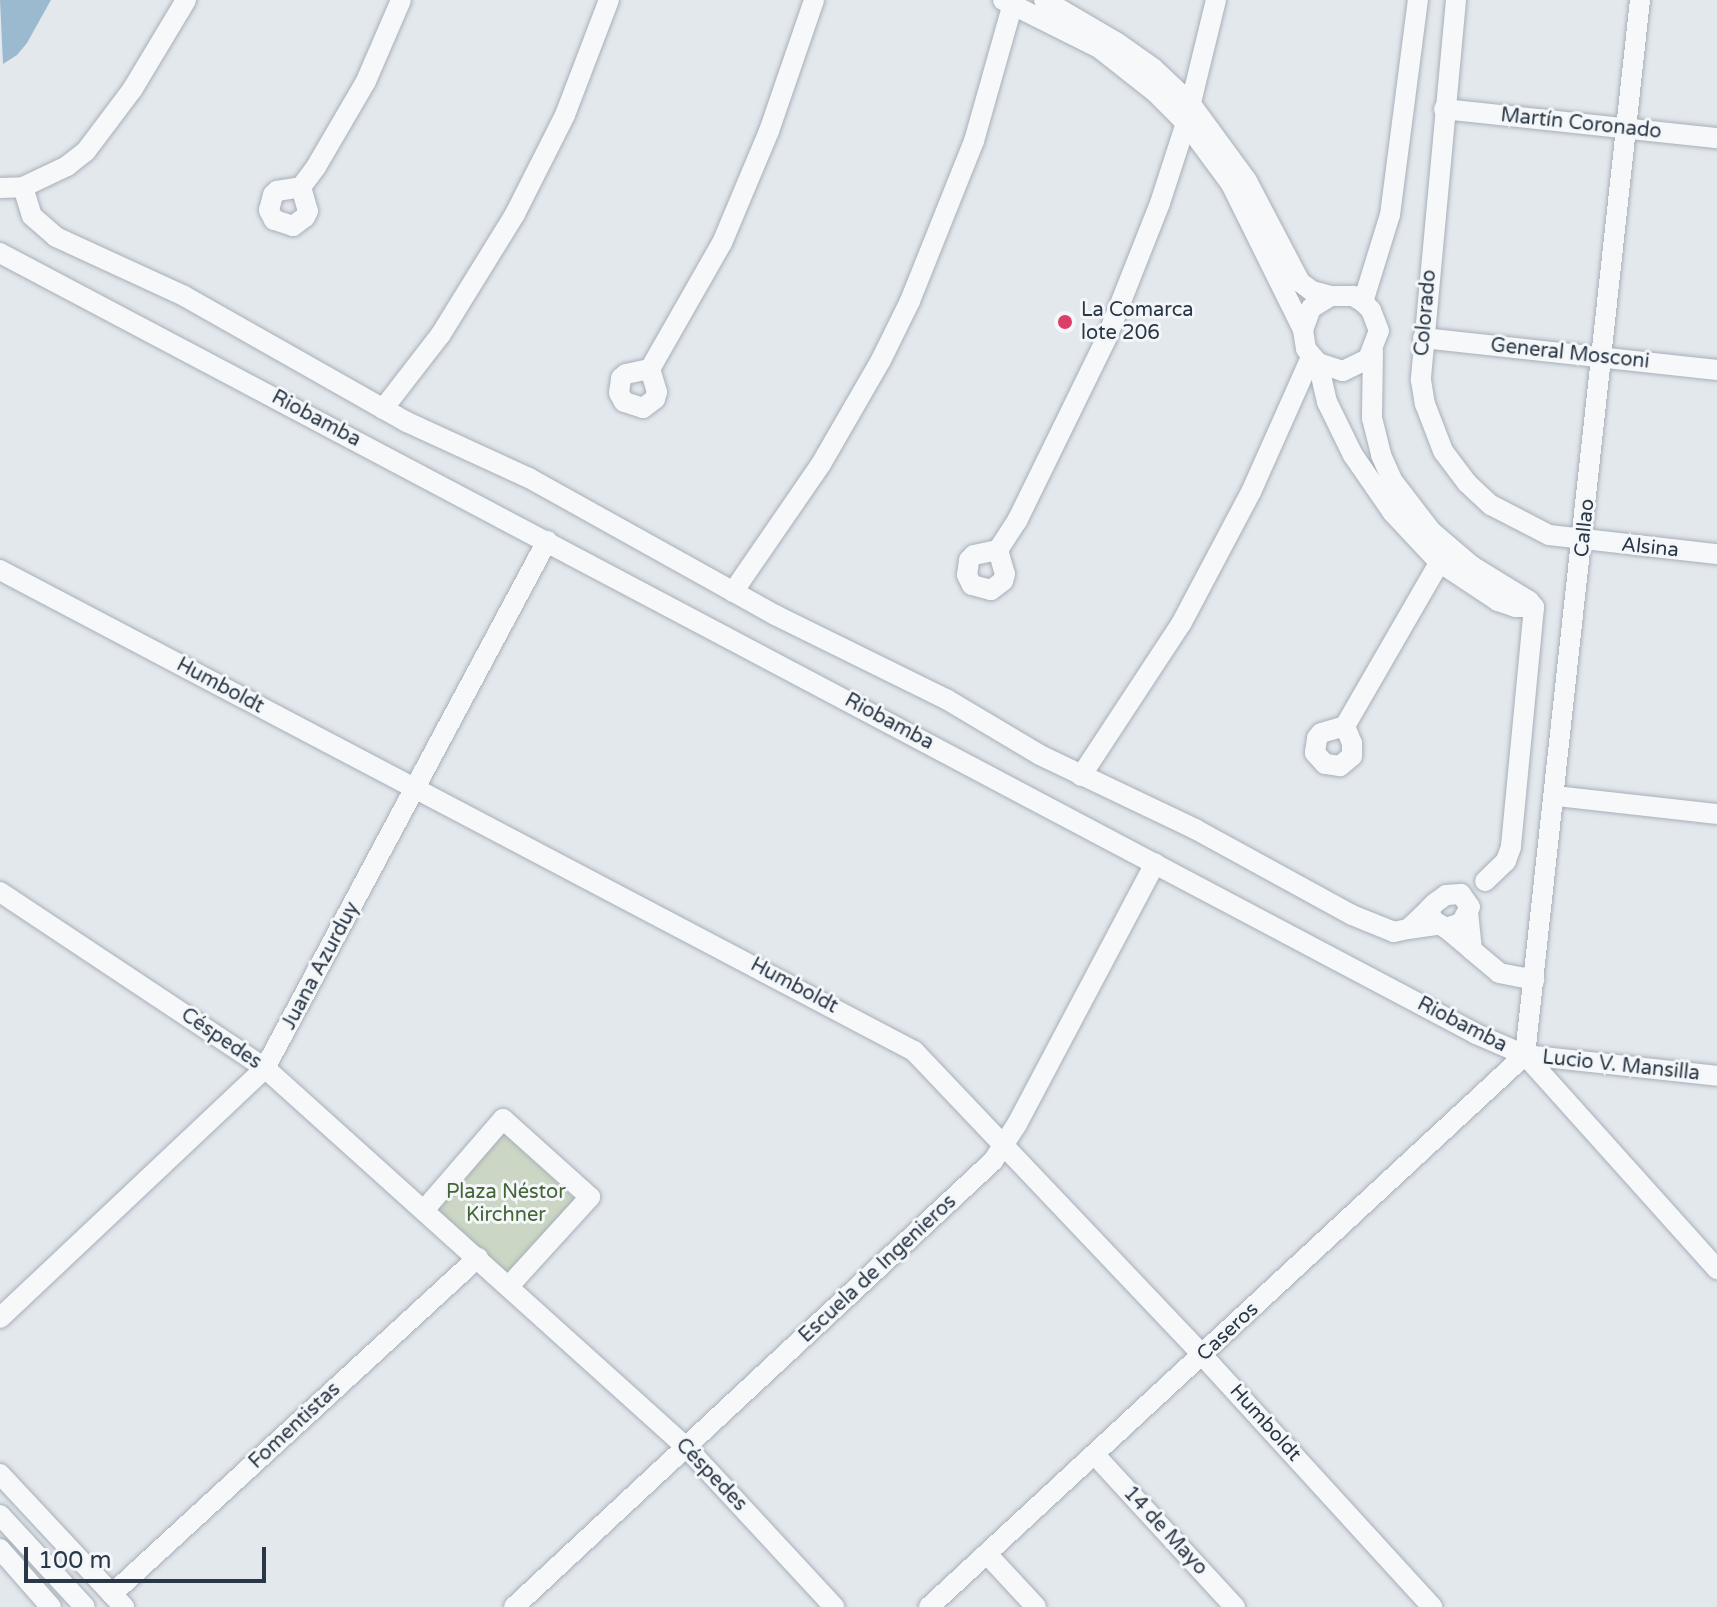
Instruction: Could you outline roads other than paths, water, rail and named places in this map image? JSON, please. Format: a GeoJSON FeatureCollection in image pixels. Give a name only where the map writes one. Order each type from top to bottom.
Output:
{"type":"FeatureCollection","features":[{"type":"Feature","properties":{"kind":"street"},"geometry":{"type":"LineString","coordinates":[[0,188],[23,187],[67,166],[86,151],[132,90],[186,0]]}},
{"type":"Feature","properties":{"kind":"street"},"geometry":{"type":"LineString","coordinates":[[301,187],[366,81],[401,0]]}},
{"type":"Feature","properties":{"kind":"street"},"geometry":{"type":"LineString","coordinates":[[383,409],[441,334],[515,214],[565,115],[609,0]]}},
{"type":"Feature","properties":{"kind":"street"},"geometry":{"type":"LineString","coordinates":[[650,369],[722,243],[769,131],[814,0]]}},
{"type":"Feature","properties":{"kind":"street"},"geometry":{"type":"LineString","coordinates":[[23,187],[32,216],[42,228],[184,296],[383,409],[541,485],[733,592],[946,699],[1081,776],[1195,829],[1376,927],[1394,932],[1437,920],[1461,923],[1485,881],[1506,861],[1511,847],[1534,607],[1515,607],[1498,601],[1393,513],[1368,480],[1327,402],[1303,330],[1231,184],[1188,113],[1153,68],[1116,42],[1044,0]]}},
{"type":"Feature","properties":{"kind":"street"},"geometry":{"type":"LineString","coordinates":[[998,550],[1055,448],[1107,337],[1155,216],[1188,113],[1216,0]]}},
{"type":"Feature","properties":{"kind":"street"},"geometry":{"type":"LineString","coordinates":[[1363,302],[1390,215],[1418,0]]}},
{"type":"Feature","properties":{"kind":"street","name":"Colorado"},"geometry":{"type":"LineString","coordinates":[[1456,0],[1423,338],[1421,380],[1425,404],[1443,451],[1467,483],[1491,505],[1549,535],[1584,541]]}},
{"type":"Feature","properties":{"kind":"street","name":"Callao"},"geometry":{"type":"LineString","coordinates":[[1525,1055],[1584,541],[1640,0]]}},
{"type":"Feature","properties":{"kind":"street"},"geometry":{"type":"LineString","coordinates":[[733,592],[821,464],[881,360],[910,301],[974,141],[1010,1],[1099,48],[1188,113],[1229,152],[1300,282],[1312,291],[1331,296],[1353,296],[1363,302],[1377,321],[1379,331],[1373,351],[1372,418],[1381,455],[1411,508],[1444,554]]}},
{"type":"Feature","properties":{"kind":"street","name":"Martín Coronado"},"geometry":{"type":"LineString","coordinates":[[1444,109],[1717,138]]}},
{"type":"Feature","properties":{"kind":"street","name":"Riobamba"},"geometry":{"type":"LineString","coordinates":[[0,253],[1476,1034],[1525,1055],[1717,1269]]}},
{"type":"Feature","properties":{"kind":"street"},"geometry":{"type":"LineString","coordinates":[[1303,330],[1311,308],[1331,296]]}},
{"type":"Feature","properties":{"kind":"street","name":"General Mosconi"},"geometry":{"type":"LineString","coordinates":[[1423,338],[1717,370]]}},
{"type":"Feature","properties":{"kind":"street"},"geometry":{"type":"LineString","coordinates":[[1314,360],[1334,370],[1352,369],[1373,351]]}},
{"type":"Feature","properties":{"kind":"street"},"geometry":{"type":"LineString","coordinates":[[1081,776],[1181,624],[1251,492],[1314,360]]}},
{"type":"Feature","properties":{"kind":"street","name":"Juana Azurduy"},"geometry":{"type":"LineString","coordinates":[[0,1318],[265,1068],[547,541]]}},
{"type":"Feature","properties":{"kind":"street","name":"Alsina"},"geometry":{"type":"LineString","coordinates":[[1584,541],[1717,554]]}},
{"type":"Feature","properties":{"kind":"street"},"geometry":{"type":"LineString","coordinates":[[1345,726],[1444,554]]}},
{"type":"Feature","properties":{"kind":"street","name":"Humboldt"},"geometry":{"type":"LineString","coordinates":[[0,570],[896,1040],[928,1064],[1006,1145],[1432,1607]]}},
{"type":"Feature","properties":{"kind":"street"},"geometry":{"type":"LineString","coordinates":[[1556,796],[1717,814]]}},
{"type":"Feature","properties":{"kind":"street","name":"Escuela de Ingenieros"},"geometry":{"type":"LineString","coordinates":[[514,1607],[687,1448],[1006,1145],[1155,863]]}},
{"type":"Feature","properties":{"kind":"street"},"geometry":{"type":"LineString","coordinates":[[1437,920],[1454,893],[1485,881]]}},
{"type":"Feature","properties":{"kind":"street","name":"Céspedes"},"geometry":{"type":"LineString","coordinates":[[0,892],[265,1068],[687,1448],[834,1607]]}},
{"type":"Feature","properties":{"kind":"street"},"geometry":{"type":"LineString","coordinates":[[1454,893],[1461,894],[1469,910],[1472,950]]}},
{"type":"Feature","properties":{"kind":"street"},"geometry":{"type":"LineString","coordinates":[[1437,920],[1499,973],[1534,980]]}},
{"type":"Feature","properties":{"kind":"street","name":"Lucio V. Mansilla"},"geometry":{"type":"LineString","coordinates":[[1525,1055],[1717,1076]]}},
{"type":"Feature","properties":{"kind":"street","name":"Caseros"},"geometry":{"type":"LineString","coordinates":[[929,1607],[1525,1055]]}},
{"type":"Feature","properties":{"kind":"street"},"geometry":{"type":"LineString","coordinates":[[425,1209],[503,1119],[590,1197],[509,1286]]}},
{"type":"Feature","properties":{"kind":"street","name":"Fomentistas"},"geometry":{"type":"LineString","coordinates":[[118,1600],[478,1258]]}},
{"type":"Feature","properties":{"kind":"street","name":"14 de Mayo"},"geometry":{"type":"LineString","coordinates":[[1095,1455],[1235,1607]]}},
{"type":"Feature","properties":{"kind":"street"},"geometry":{"type":"LineString","coordinates":[[0,1474],[118,1600]]}},
{"type":"Feature","properties":{"kind":"street"},"geometry":{"type":"LineString","coordinates":[[0,1515],[85,1607]]}},
{"type":"Feature","properties":{"kind":"street"},"geometry":{"type":"LineString","coordinates":[[0,1549],[51,1607]]}},
{"type":"Feature","properties":{"kind":"street"},"geometry":{"type":"LineString","coordinates":[[987,1554],[1036,1607]]}},
{"type":"Feature","properties":{"kind":"water"},"geometry":{"type":"Polygon","coordinates":[[[0,0],[51,0],[27,43],[17,55],[3,64],[0,0]]]}},
{"type":"Feature","properties":{"kind":"place","name":"La Comarca lote 206"},"geometry":{"type":"Point","coordinates":[1065,322]}},
{"type":"Feature","properties":{"kind":"park label","name":"Plaza Néstor Kirchner"},"geometry":{"type":"Point","coordinates":[506,1204]}}]}
